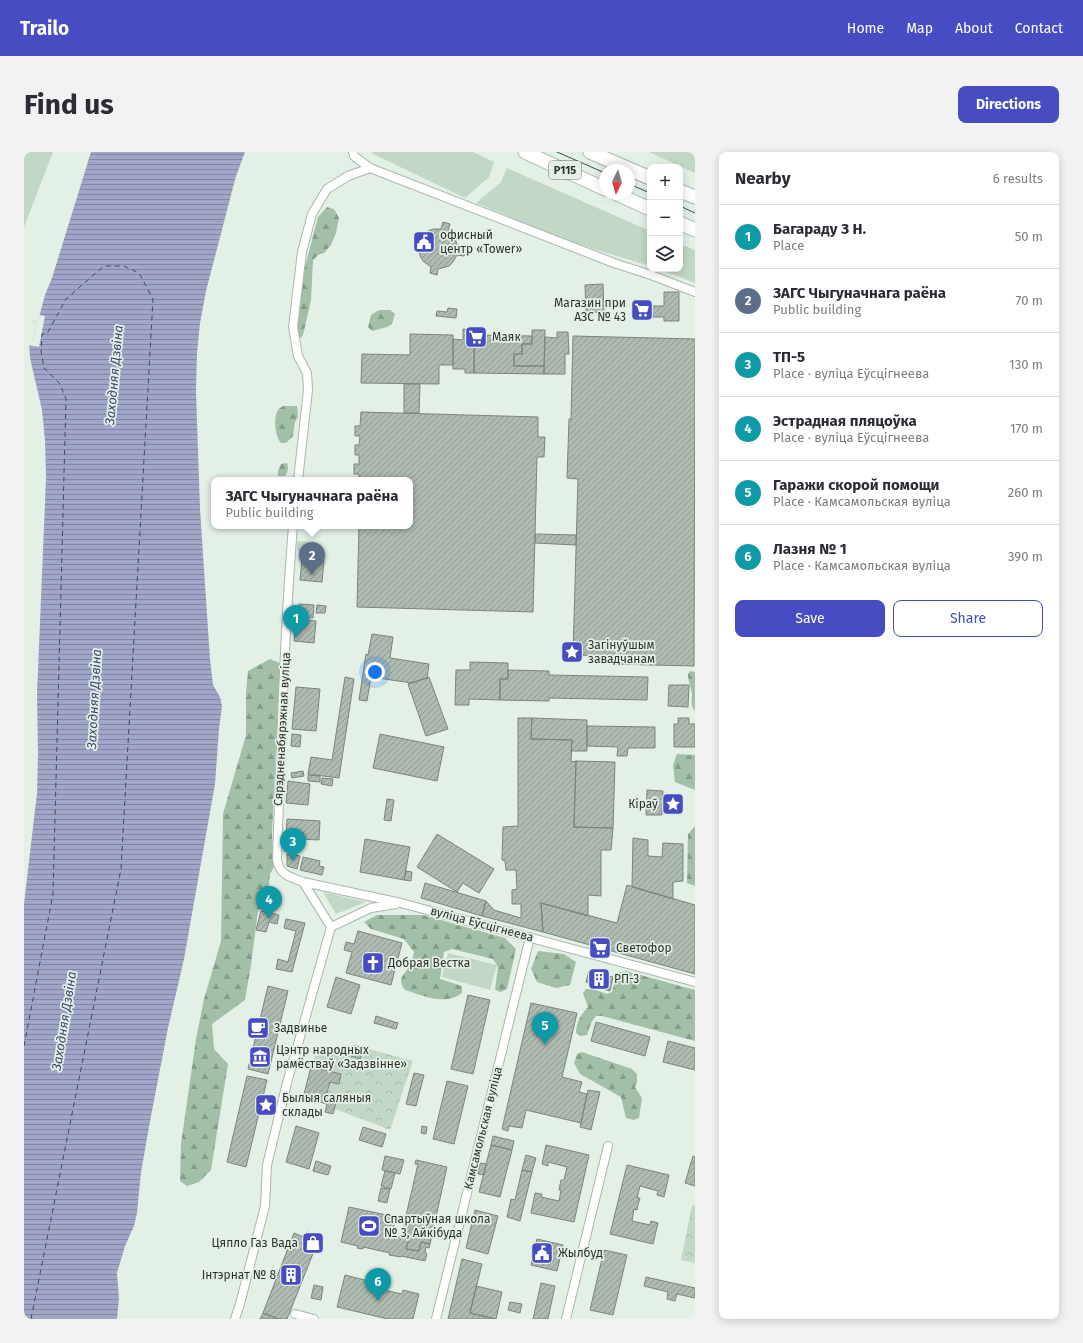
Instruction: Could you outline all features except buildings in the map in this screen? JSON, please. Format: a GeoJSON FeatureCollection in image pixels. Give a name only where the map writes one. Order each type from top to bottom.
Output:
{"type":"FeatureCollection","features":[{"type":"Feature","properties":{"kind":"main road","name":"Р115"},"geometry":{"type":"LineString","coordinates":[[525,152],[599,186]]}},
{"type":"Feature","properties":{"kind":"main road","name":"Р115"},"geometry":{"type":"LineString","coordinates":[[590,152],[647,177]]}},
{"type":"Feature","properties":{"kind":"main road"},"geometry":{"type":"LineString","coordinates":[[683,192],[695,197]]}},
{"type":"Feature","properties":{"kind":"main road"},"geometry":{"type":"LineString","coordinates":[[630,200],[647,208]]}},
{"type":"Feature","properties":{"kind":"main road"},"geometry":{"type":"LineString","coordinates":[[683,224],[695,230]]}},
{"type":"Feature","properties":{"kind":"street"},"geometry":{"type":"LineString","coordinates":[[353,152],[354,156],[370,168],[614,263],[695,292]]}},
{"type":"Feature","properties":{"kind":"street"},"geometry":{"type":"LineString","coordinates":[[298,477],[308,390],[307,373],[298,356],[293,327],[302,252],[312,214],[327,190],[348,176],[370,168]]}},
{"type":"Feature","properties":{"kind":"street","name":"Сярэдненабярэжная вуліца"},"geometry":{"type":"LineString","coordinates":[[276,860],[293,529]]}},
{"type":"Feature","properties":{"kind":"street","name":"вуліца Еўсцігнеева"},"geometry":{"type":"LineString","coordinates":[[276,860],[278,867],[289,877],[304,882],[400,903],[695,982]]}},
{"type":"Feature","properties":{"kind":"street"},"geometry":{"type":"LineString","coordinates":[[235,1319],[265,1206],[267,1165],[287,1083],[331,927],[304,882]]}},
{"type":"Feature","properties":{"kind":"street"},"geometry":{"type":"LineString","coordinates":[[331,927],[371,908],[400,903]]}},
{"type":"Feature","properties":{"kind":"street","name":"Камсамольская вуліца"},"geometry":{"type":"LineString","coordinates":[[436,1319],[530,937]]}},
{"type":"Feature","properties":{"kind":"street"},"geometry":{"type":"LineString","coordinates":[[566,1319],[608,1146]]}},
{"type":"Feature","properties":{"kind":"street"},"geometry":{"type":"LineString","coordinates":[[295,1314],[314,1319]]}},
{"type":"Feature","properties":{"kind":"green space"},"geometry":{"type":"Polygon","coordinates":[[[25,152],[53,152],[24,227],[24,156],[25,152]]]}},
{"type":"Feature","properties":{"kind":"green space"},"geometry":{"type":"Polygon","coordinates":[[[371,152],[473,152],[494,162],[489,177],[465,198],[371,152]]]}},
{"type":"Feature","properties":{"kind":"green space"},"geometry":{"type":"Polygon","coordinates":[[[649,152],[695,152],[695,173],[683,168],[683,164],[675,164],[649,152]]]}},
{"type":"Feature","properties":{"kind":"green space"},"geometry":{"type":"Polygon","coordinates":[[[507,168],[647,230],[647,265],[577,244],[476,203],[501,182],[507,168]]]}},
{"type":"Feature","properties":{"kind":"green space"},"geometry":{"type":"Polygon","coordinates":[[[327,207],[334,209],[339,218],[336,233],[331,245],[324,253],[318,255],[313,260],[311,300],[301,338],[297,334],[297,319],[305,267],[318,217],[327,207]]]}},
{"type":"Feature","properties":{"kind":"green space"},"geometry":{"type":"Polygon","coordinates":[[[683,245],[695,250],[695,283],[667,272],[683,272],[683,245]]]}},
{"type":"Feature","properties":{"kind":"green space"},"geometry":{"type":"Polygon","coordinates":[[[379,310],[390,310],[395,314],[392,324],[372,331],[368,327],[371,315],[379,310]]]}},
{"type":"Feature","properties":{"kind":"green space"},"geometry":{"type":"Polygon","coordinates":[[[283,406],[297,406],[298,417],[295,422],[293,436],[286,443],[281,443],[277,436],[275,427],[276,413],[283,406]]]}},
{"type":"Feature","properties":{"kind":"green space"},"geometry":{"type":"Polygon","coordinates":[[[287,463],[288,470],[285,476],[278,476],[278,471],[281,464],[287,463]]]}},
{"type":"Feature","properties":{"kind":"green space"},"geometry":{"type":"Polygon","coordinates":[[[297,541],[317,543],[316,553],[297,551],[297,541]]]}},
{"type":"Feature","properties":{"kind":"green space"},"geometry":{"type":"Polygon","coordinates":[[[270,659],[280,663],[272,834],[274,867],[270,874],[267,903],[258,911],[245,1000],[212,1024],[214,1049],[228,1064],[211,1170],[199,1182],[187,1186],[180,1181],[181,1144],[196,1039],[204,999],[221,941],[223,814],[246,735],[246,692],[248,671],[270,659]]]}},
{"type":"Feature","properties":{"kind":"green space"},"geometry":{"type":"Polygon","coordinates":[[[690,671],[695,672],[695,711],[692,705],[692,694],[688,677],[690,671]]]}},
{"type":"Feature","properties":{"kind":"green space"},"geometry":{"type":"Polygon","coordinates":[[[677,754],[695,755],[695,790],[675,782],[673,765],[677,754]]]}},
{"type":"Feature","properties":{"kind":"green space"},"geometry":{"type":"Polygon","coordinates":[[[695,826],[695,886],[687,883],[688,834],[695,826]]]}},
{"type":"Feature","properties":{"kind":"green space"},"geometry":{"type":"Polygon","coordinates":[[[323,892],[366,902],[336,914],[323,892]]]}},
{"type":"Feature","properties":{"kind":"green space"},"geometry":{"type":"Polygon","coordinates":[[[377,915],[423,915],[505,938],[516,949],[507,989],[501,992],[495,990],[498,967],[493,959],[452,949],[444,952],[440,979],[462,986],[462,993],[449,999],[434,999],[405,990],[402,986],[401,980],[410,965],[414,952],[404,939],[371,929],[364,922],[377,915]]]}},
{"type":"Feature","properties":{"kind":"green space"},"geometry":{"type":"Polygon","coordinates":[[[538,951],[564,954],[576,962],[570,985],[556,988],[537,982],[531,969],[538,951]]]}},
{"type":"Feature","properties":{"kind":"green space"},"geometry":{"type":"Polygon","coordinates":[[[448,953],[497,965],[490,990],[442,977],[448,953]]]}},
{"type":"Feature","properties":{"kind":"green space"},"geometry":{"type":"Polygon","coordinates":[[[626,971],[695,990],[695,1041],[602,1016],[596,1016],[591,1023],[587,1035],[581,1036],[576,1033],[579,1019],[588,1007],[583,993],[586,989],[593,989],[607,994],[612,992],[617,973],[626,971]]]}},
{"type":"Feature","properties":{"kind":"green space"},"geometry":{"type":"Polygon","coordinates":[[[354,1045],[413,1061],[390,1130],[335,1109],[333,1114],[325,1112],[327,1104],[303,1098],[317,1048],[351,1056],[354,1045]]]}},
{"type":"Feature","properties":{"kind":"green space"},"geometry":{"type":"Polygon","coordinates":[[[582,1052],[632,1069],[637,1074],[637,1083],[635,1087],[642,1098],[639,1118],[634,1120],[626,1118],[621,1097],[580,1074],[574,1063],[577,1054],[582,1052]]]}},
{"type":"Feature","properties":{"kind":"green space"},"geometry":{"type":"Polygon","coordinates":[[[692,1205],[695,1206],[695,1263],[681,1260],[692,1205]]]}},
{"type":"Feature","properties":{"kind":"water","name":"Заходняя Дзвіна"},"geometry":{"type":"Polygon","coordinates":[[[91,152],[245,152],[236,176],[206,291],[200,323],[197,353],[196,391],[200,509],[210,659],[213,685],[220,697],[222,706],[215,784],[184,959],[168,1028],[151,1116],[141,1172],[137,1213],[134,1226],[125,1246],[117,1273],[119,1298],[117,1319],[24,1319],[24,904],[37,793],[37,694],[46,478],[42,410],[30,358],[29,342],[33,342],[37,323],[32,322],[33,320],[38,321],[91,152]]]}},
{"type":"Feature","properties":{"kind":"pier"},"geometry":{"type":"Polygon","coordinates":[[[39,315],[45,316],[39,347],[28,345],[29,342],[33,342],[37,323],[32,322],[33,320],[38,321],[39,315]]]}},
{"type":"Feature","properties":{"kind":"ferry route"},"geometry":{"type":"LineString","coordinates":[[24,1046],[53,894],[66,399],[60,384],[44,368],[41,351],[42,334],[48,332],[66,299],[104,266],[124,266],[139,273],[153,299],[121,869],[31,1319]]}},
{"type":"Feature","properties":{"kind":"tram line"},"geometry":{"type":"LineString","coordinates":[[557,152],[599,170]]}},
{"type":"Feature","properties":{"kind":"tram line"},"geometry":{"type":"LineString","coordinates":[[635,187],[647,192]]}},
{"type":"Feature","properties":{"kind":"tram line"},"geometry":{"type":"LineString","coordinates":[[683,207],[695,213]]}},
{"type":"Feature","properties":{"kind":"place","name":"офисный центр «Tower»"},"geometry":{"type":"Point","coordinates":[424,242]}},
{"type":"Feature","properties":{"kind":"place","name":"Магазин при АЗС № 43"},"geometry":{"type":"Point","coordinates":[642,310]}},
{"type":"Feature","properties":{"kind":"place","name":"Маяк"},"geometry":{"type":"Point","coordinates":[476,337]}},
{"type":"Feature","properties":{"kind":"place","name":"ЗАГС Чыгуначнага раёна"},"geometry":{"type":"Point","coordinates":[312,575]}},
{"type":"Feature","properties":{"kind":"place","name":"Багараду З Н."},"geometry":{"type":"Point","coordinates":[296,638]}},
{"type":"Feature","properties":{"kind":"place","name":"Загінуўшым завадчанам"},"geometry":{"type":"Point","coordinates":[572,652]}},
{"type":"Feature","properties":{"kind":"place","name":"Кіраў"},"geometry":{"type":"Point","coordinates":[673,804]}},
{"type":"Feature","properties":{"kind":"place","name":"ТП-5"},"geometry":{"type":"Point","coordinates":[293,861]}},
{"type":"Feature","properties":{"kind":"place","name":"Эстрадная пляцоўка"},"geometry":{"type":"Point","coordinates":[269,919]}},
{"type":"Feature","properties":{"kind":"place","name":"Светофор"},"geometry":{"type":"Point","coordinates":[600,948]}},
{"type":"Feature","properties":{"kind":"place","name":"Добрая Вестка"},"geometry":{"type":"Point","coordinates":[373,963]}},
{"type":"Feature","properties":{"kind":"place","name":"РП-3"},"geometry":{"type":"Point","coordinates":[599,979]}},
{"type":"Feature","properties":{"kind":"place","name":"Задвинье"},"geometry":{"type":"Point","coordinates":[258,1028]}},
{"type":"Feature","properties":{"kind":"place","name":"Гаражи скорой помощи"},"geometry":{"type":"Point","coordinates":[545,1045]}},
{"type":"Feature","properties":{"kind":"place","name":"Цэнтр народных рамёстваў «Задзвінне»"},"geometry":{"type":"Point","coordinates":[260,1057]}},
{"type":"Feature","properties":{"kind":"place","name":"Былыя саляныя склады"},"geometry":{"type":"Point","coordinates":[266,1105]}},
{"type":"Feature","properties":{"kind":"place","name":"Спартыўная школа № 3, Айкібуда"},"geometry":{"type":"Point","coordinates":[369,1226]}},
{"type":"Feature","properties":{"kind":"place","name":"Цяпло Газ Вада"},"geometry":{"type":"Point","coordinates":[313,1243]}},
{"type":"Feature","properties":{"kind":"place","name":"Жылбуд"},"geometry":{"type":"Point","coordinates":[542,1253]}},
{"type":"Feature","properties":{"kind":"place","name":"Інтэрнат № 8"},"geometry":{"type":"Point","coordinates":[291,1275]}},
{"type":"Feature","properties":{"kind":"place","name":"Лазня № 1"},"geometry":{"type":"Point","coordinates":[378,1301]}}]}
